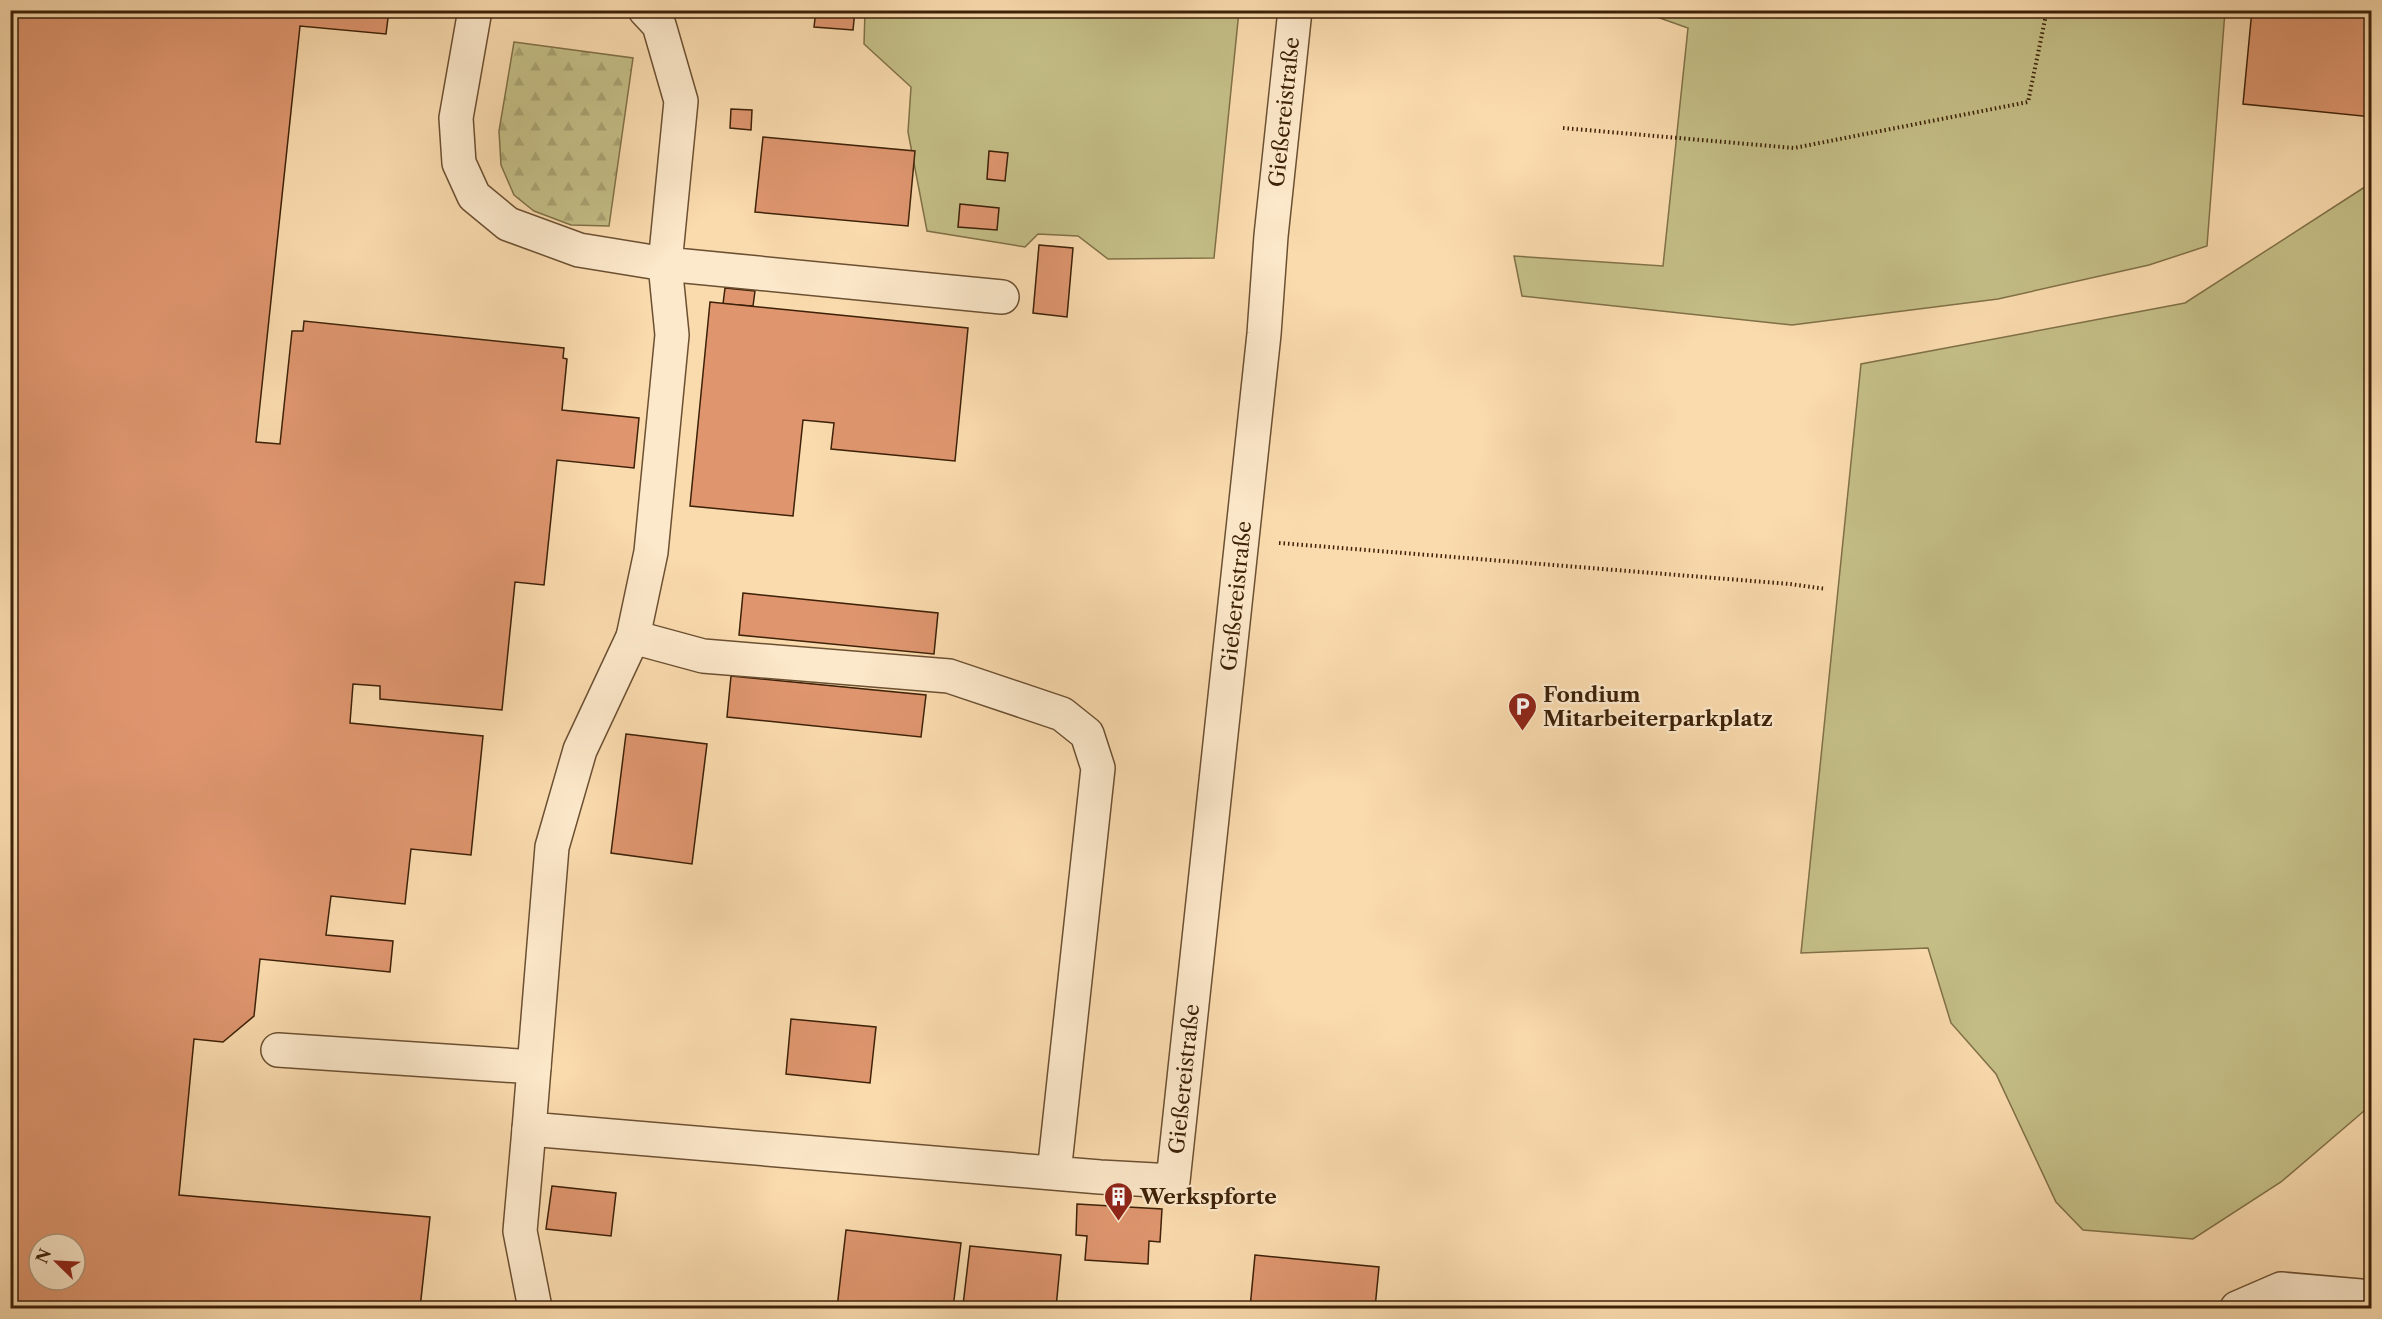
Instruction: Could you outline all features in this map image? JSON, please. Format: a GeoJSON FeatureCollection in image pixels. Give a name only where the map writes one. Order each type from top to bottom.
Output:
{"type":"FeatureCollection","features":[{"type":"Feature","properties":{"kind":"street"},"geometry":{"type":"LineString","coordinates":[[475,10],[456,118],[459,163],[474,196],[508,224],[569,246],[665,264],[1002,297]]}},
{"type":"Feature","properties":{"kind":"street"},"geometry":{"type":"LineString","coordinates":[[535,1308],[520,1231],[552,848],[580,750],[633,637],[651,552],[672,335],[665,264],[681,101],[659,25],[645,10]]}},
{"type":"Feature","properties":{"kind":"street","name":"Gießereistraße"},"geometry":{"type":"LineString","coordinates":[[1054,1173],[1173,1181],[1242,539],[1295,10]]}},
{"type":"Feature","properties":{"kind":"street"},"geometry":{"type":"LineString","coordinates":[[529,1129],[1054,1173],[1098,768],[1087,734],[1062,714],[949,676],[703,656],[633,637]]}},
{"type":"Feature","properties":{"kind":"street"},"geometry":{"type":"LineString","coordinates":[[278,1050],[534,1067]]}},
{"type":"Feature","properties":{"kind":"street"},"geometry":{"type":"LineString","coordinates":[[2237,1308],[2281,1288],[2372,1297]]}},
{"type":"Feature","properties":{"kind":"path"},"geometry":{"type":"LineString","coordinates":[[1563,128],[1794,148],[2028,102],[2047,10]]}},
{"type":"Feature","properties":{"kind":"path"},"geometry":{"type":"LineString","coordinates":[[1242,539],[1790,584],[1826,589]]}},
{"type":"Feature","properties":{"kind":"green space"},"geometry":{"type":"Polygon","coordinates":[[[865,11],[1239,11],[1214,258],[1108,259],[1078,236],[1038,234],[1025,247],[927,231],[908,132],[911,87],[864,44],[865,11]]]}},
{"type":"Feature","properties":{"kind":"green space"},"geometry":{"type":"Polygon","coordinates":[[[1640,11],[2225,11],[2207,246],[2149,265],[1998,299],[1792,325],[1522,296],[1514,256],[1663,266],[1688,28],[1640,11]]]}},
{"type":"Feature","properties":{"kind":"green space"},"geometry":{"type":"Polygon","coordinates":[[[514,42],[633,58],[609,226],[571,225],[534,211],[514,195],[501,165],[499,131],[514,42]]]}},
{"type":"Feature","properties":{"kind":"green space"},"geometry":{"type":"Polygon","coordinates":[[[2371,183],[2371,1105],[2281,1182],[2193,1239],[2083,1230],[2056,1202],[1996,1074],[1951,1023],[1928,948],[1801,953],[1861,364],[2185,303],[2371,183]]]}},
{"type":"Feature","properties":{"kind":"building"},"geometry":{"type":"Polygon","coordinates":[[[10,10],[389,10],[386,34],[300,26],[256,442],[280,444],[292,331],[303,331],[304,321],[564,348],[563,358],[567,359],[562,410],[639,418],[634,468],[557,460],[544,585],[515,582],[502,710],[380,699],[380,686],[353,684],[350,723],[483,736],[471,855],[411,849],[405,904],[331,896],[326,935],[393,941],[390,972],[260,959],[254,1016],[223,1042],[194,1039],[179,1195],[430,1217],[420,1308],[10,1308],[10,10]]]}},
{"type":"Feature","properties":{"kind":"building"},"geometry":{"type":"Polygon","coordinates":[[[816,10],[855,10],[853,30],[814,27],[816,10]]]}},
{"type":"Feature","properties":{"kind":"building"},"geometry":{"type":"Polygon","coordinates":[[[2252,10],[2372,10],[2372,117],[2243,104],[2252,10]]]}},
{"type":"Feature","properties":{"kind":"building"},"geometry":{"type":"Polygon","coordinates":[[[731,109],[752,110],[751,130],[730,128],[731,109]]]}},
{"type":"Feature","properties":{"kind":"building"},"geometry":{"type":"Polygon","coordinates":[[[763,137],[915,151],[908,226],[755,212],[763,137]]]}},
{"type":"Feature","properties":{"kind":"building"},"geometry":{"type":"Polygon","coordinates":[[[989,151],[1008,153],[1005,181],[987,179],[989,151]]]}},
{"type":"Feature","properties":{"kind":"building"},"geometry":{"type":"Polygon","coordinates":[[[960,204],[999,208],[997,230],[958,227],[960,204]]]}},
{"type":"Feature","properties":{"kind":"building"},"geometry":{"type":"Polygon","coordinates":[[[1039,245],[1073,248],[1067,317],[1033,313],[1039,245]]]}},
{"type":"Feature","properties":{"kind":"building"},"geometry":{"type":"Polygon","coordinates":[[[725,288],[755,291],[753,306],[723,304],[725,288]]]}},
{"type":"Feature","properties":{"kind":"building"},"geometry":{"type":"Polygon","coordinates":[[[710,302],[968,328],[955,461],[831,449],[834,423],[803,420],[793,516],[690,506],[710,302]]]}},
{"type":"Feature","properties":{"kind":"building"},"geometry":{"type":"Polygon","coordinates":[[[743,593],[938,613],[934,654],[739,635],[743,593]]]}},
{"type":"Feature","properties":{"kind":"building"},"geometry":{"type":"Polygon","coordinates":[[[731,676],[926,695],[921,737],[727,717],[731,676]]]}},
{"type":"Feature","properties":{"kind":"building"},"geometry":{"type":"Polygon","coordinates":[[[626,734],[707,744],[692,864],[611,853],[626,734]]]}},
{"type":"Feature","properties":{"kind":"building"},"geometry":{"type":"Polygon","coordinates":[[[791,1019],[876,1027],[870,1083],[786,1074],[791,1019]]]}},
{"type":"Feature","properties":{"kind":"building"},"geometry":{"type":"Polygon","coordinates":[[[552,1186],[616,1193],[611,1236],[546,1229],[552,1186]]]}},
{"type":"Feature","properties":{"kind":"building","name":"Werkspforte"},"geometry":{"type":"Polygon","coordinates":[[[1077,1204],[1162,1209],[1160,1242],[1149,1241],[1148,1264],[1085,1260],[1087,1236],[1076,1235],[1077,1204]]]}},
{"type":"Feature","properties":{"kind":"building"},"geometry":{"type":"Polygon","coordinates":[[[846,1230],[961,1243],[953,1308],[837,1308],[846,1230]]]}},
{"type":"Feature","properties":{"kind":"building"},"geometry":{"type":"Polygon","coordinates":[[[970,1246],[1061,1255],[1056,1308],[998,1308],[963,1305],[970,1246]]]}},
{"type":"Feature","properties":{"kind":"building"},"geometry":{"type":"Polygon","coordinates":[[[1255,1255],[1379,1267],[1375,1308],[1250,1308],[1255,1255]]]}},
{"type":"Feature","properties":{"kind":"place","name":"Fondium Mitarbeiterparkplatz"},"geometry":{"type":"Point","coordinates":[1522,732]}},
{"type":"Feature","properties":{"kind":"place","name":"Werkspforte"},"geometry":{"type":"Point","coordinates":[1119,1222]}}]}
